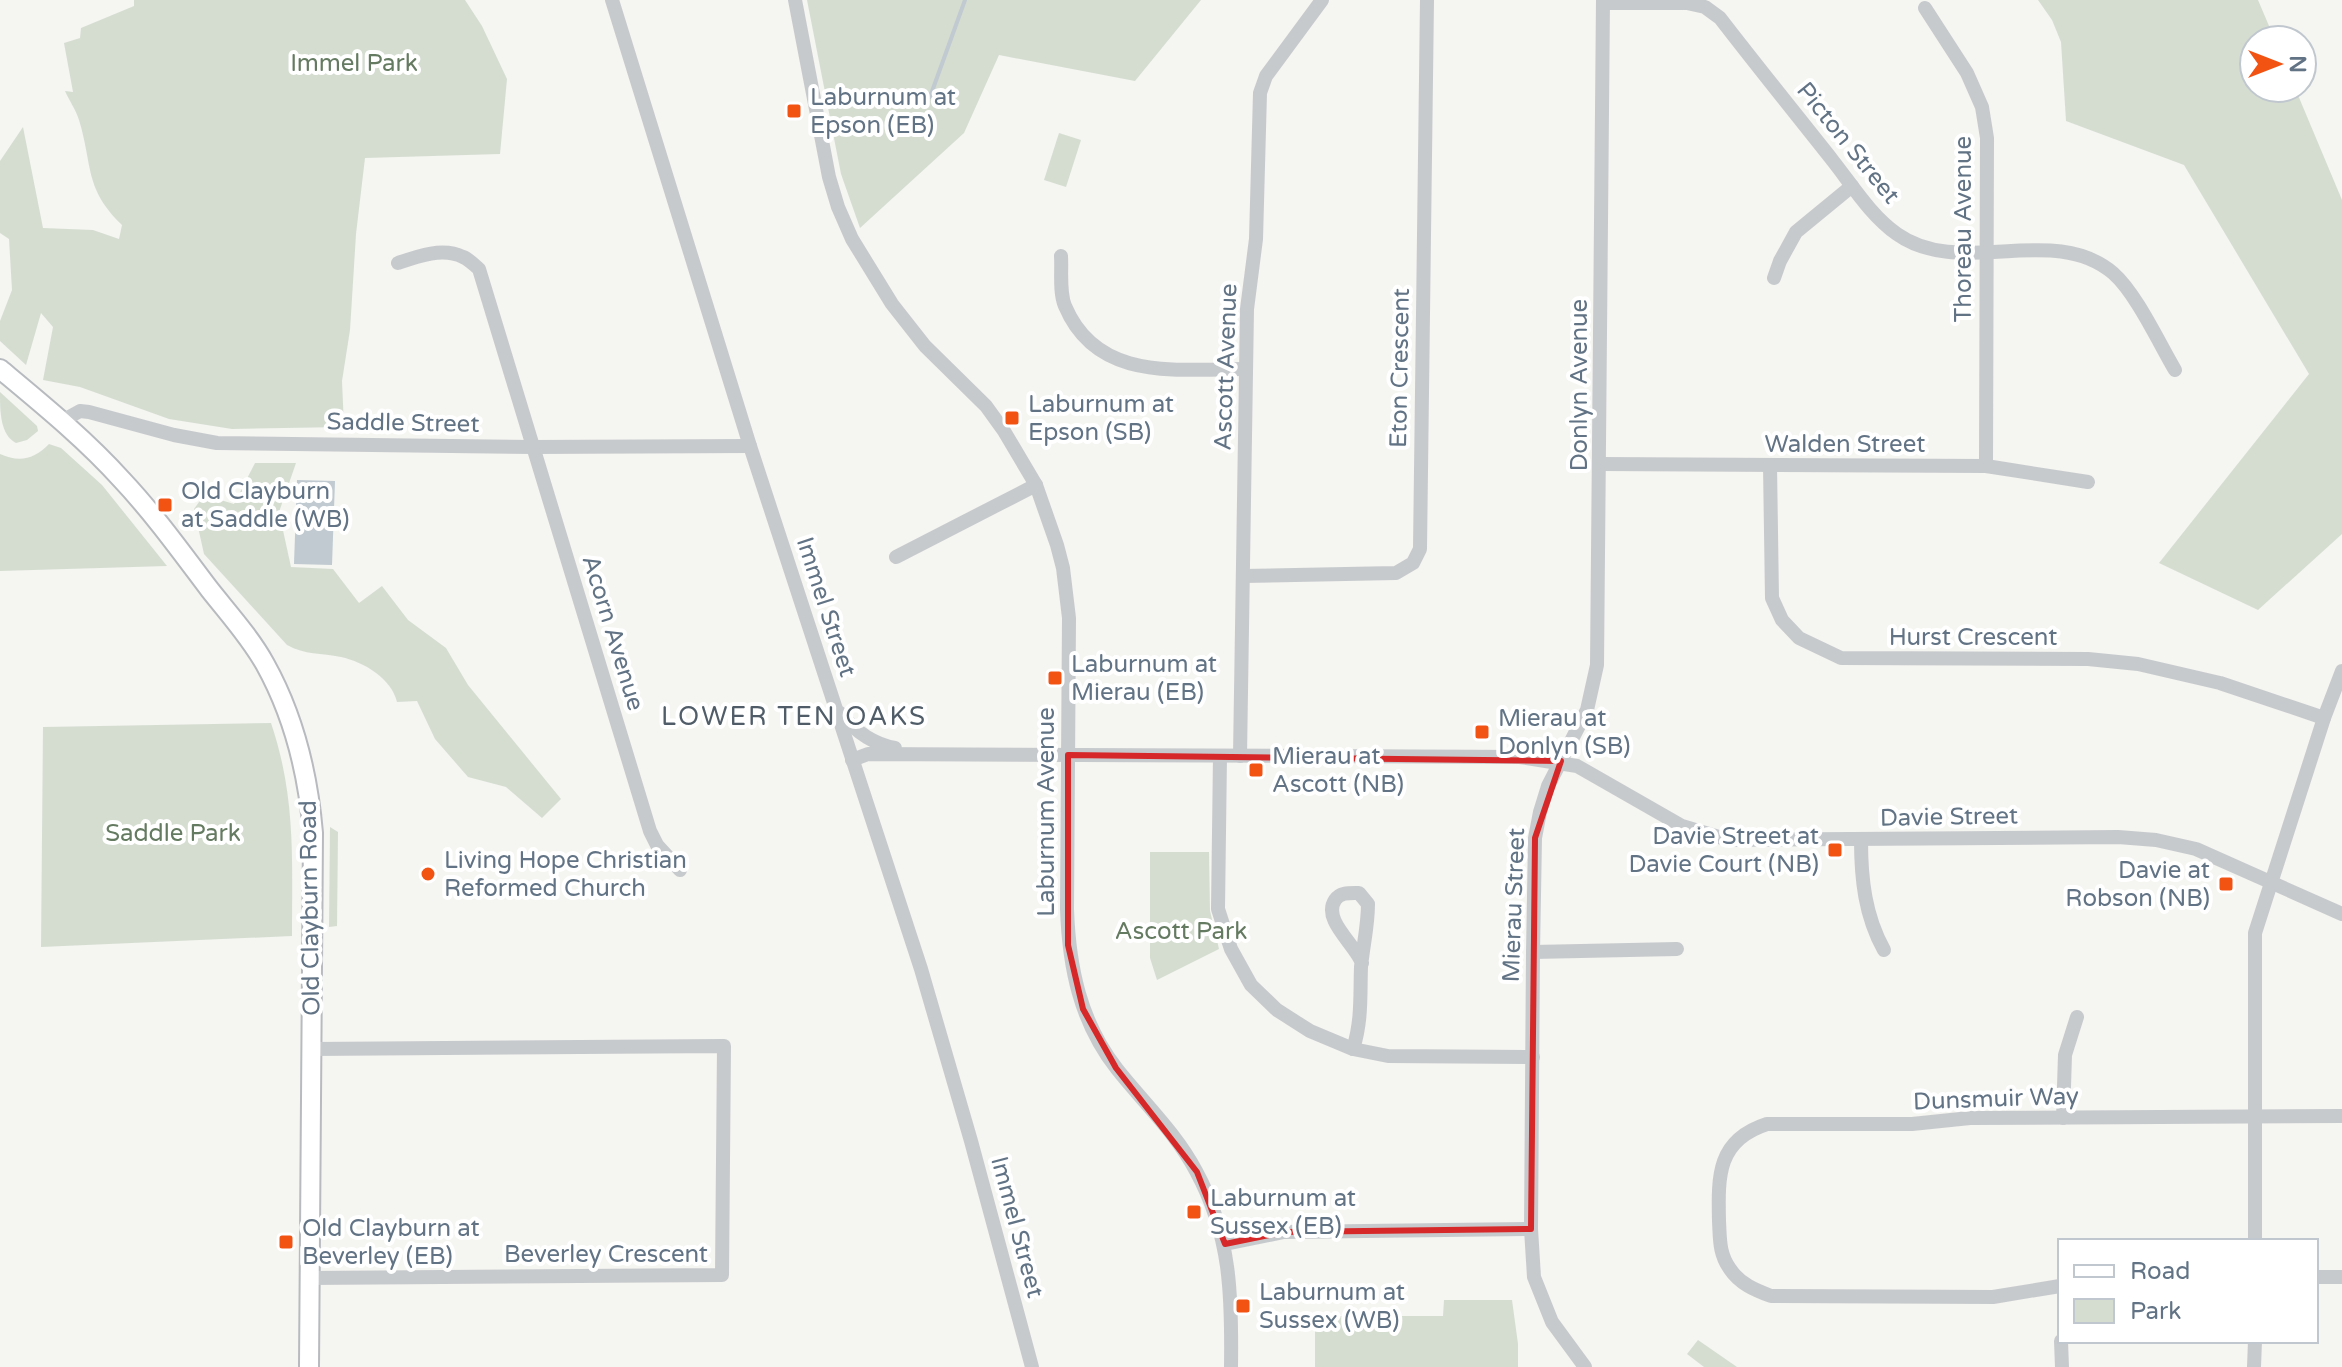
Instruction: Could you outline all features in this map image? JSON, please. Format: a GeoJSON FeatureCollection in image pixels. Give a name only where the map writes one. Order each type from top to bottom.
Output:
{"type":"FeatureCollection","features":[{"type":"Feature","properties":{"kind":"main road","name":"Old Clayburn Road"},"geometry":{"type":"LineString","coordinates":[[0,369],[62,421],[124,481],[198,573],[264,663],[287,713],[304,765],[313,833],[309,1367]]}},
{"type":"Feature","properties":{"kind":"street","name":"Immel Street"},"geometry":{"type":"LineString","coordinates":[[612,0],[750,446],[921,969],[1032,1367]]}},
{"type":"Feature","properties":{"kind":"street","name":"Laburnum Avenue"},"geometry":{"type":"LineString","coordinates":[[795,0],[829,177],[852,239],[900,315],[925,346],[986,406],[1021,458],[1036,485],[1057,545],[1067,593],[1068,945],[1075,986],[1083,1009],[1116,1068],[1168,1129],[1197,1172],[1225,1244],[1231,1301],[1231,1367]]}},
{"type":"Feature","properties":{"kind":"street","name":"Ascott Avenue"},"geometry":{"type":"LineString","coordinates":[[1240,756],[1245,369],[1247,309],[1256,239],[1260,93],[1266,76],[1322,0]]}},
{"type":"Feature","properties":{"kind":"street","name":"Eton Crescent"},"geometry":{"type":"LineString","coordinates":[[1244,576],[1396,573],[1413,563],[1420,549],[1427,0]]}},
{"type":"Feature","properties":{"kind":"street","name":"Picton Street"},"geometry":{"type":"LineString","coordinates":[[1603,2],[1687,3],[1705,7],[1720,18],[1852,186],[1897,235],[1917,245],[1940,250],[2056,252],[2100,263],[2124,285],[2175,370]]}},
{"type":"Feature","properties":{"kind":"street","name":"Donlyn Avenue"},"geometry":{"type":"LineString","coordinates":[[1561,761],[1587,710],[1597,665],[1603,2]]}},
{"type":"Feature","properties":{"kind":"street","name":"Thoreau Avenue"},"geometry":{"type":"LineString","coordinates":[[1925,8],[1967,73],[1982,107],[1987,138],[1986,466]]}},
{"type":"Feature","properties":{"kind":"street"},"geometry":{"type":"LineString","coordinates":[[1774,278],[1796,232],[1852,186]]}},
{"type":"Feature","properties":{"kind":"street","name":"Acorn Avenue"},"geometry":{"type":"LineString","coordinates":[[398,263],[422,254],[444,253],[463,257],[479,269],[650,831],[662,852],[680,870]]}},
{"type":"Feature","properties":{"kind":"street"},"geometry":{"type":"LineString","coordinates":[[1061,256],[1063,303],[1083,336],[1111,359],[1145,368],[1245,369]]}},
{"type":"Feature","properties":{"kind":"street","name":"Saddle Street"},"geometry":{"type":"LineString","coordinates":[[62,421],[80,411],[89,412],[217,443],[750,446]]}},
{"type":"Feature","properties":{"kind":"street","name":"Walden Street"},"geometry":{"type":"LineString","coordinates":[[1601,464],[1986,466],[2088,482]]}},
{"type":"Feature","properties":{"kind":"street","name":"Hurst Crescent"},"geometry":{"type":"LineString","coordinates":[[1770,465],[1772,598],[1782,620],[1799,638],[1820,650],[1841,658],[2088,659],[2138,664],[2220,683],[2324,718]]}},
{"type":"Feature","properties":{"kind":"street"},"geometry":{"type":"LineString","coordinates":[[896,557],[1036,485]]}},
{"type":"Feature","properties":{"kind":"street"},"geometry":{"type":"LineString","coordinates":[[2255,1239],[2255,933],[2342,671]]}},
{"type":"Feature","properties":{"kind":"street"},"geometry":{"type":"LineString","coordinates":[[835,706],[850,725],[873,742],[927,754]]}},
{"type":"Feature","properties":{"kind":"street"},"geometry":{"type":"LineString","coordinates":[[852,760],[868,754],[927,754],[1520,757],[1561,761]]}},
{"type":"Feature","properties":{"kind":"street"},"geometry":{"type":"LineString","coordinates":[[1220,756],[1218,909],[1231,949],[1251,985],[1277,1010],[1310,1031],[1353,1049],[1388,1056],[1533,1057]]}},
{"type":"Feature","properties":{"kind":"street","name":"Davie Street"},"geometry":{"type":"LineString","coordinates":[[1561,761],[1577,766],[1682,826],[1729,840],[2118,837],[2156,840],[2196,849],[2342,914]]}},
{"type":"Feature","properties":{"kind":"street","name":"Mierau Street"},"geometry":{"type":"LineString","coordinates":[[1561,761],[1548,786],[1535,838],[1531,1229],[1534,1277],[1552,1322],[1585,1367]]}},
{"type":"Feature","properties":{"kind":"street"},"geometry":{"type":"LineString","coordinates":[[1861,840],[1862,883],[1874,932],[1884,950]]}},
{"type":"Feature","properties":{"kind":"street"},"geometry":{"type":"LineString","coordinates":[[1353,1049],[1360,1027],[1360,941]]}},
{"type":"Feature","properties":{"kind":"street"},"geometry":{"type":"LineString","coordinates":[[1533,952],[1677,949]]}},
{"type":"Feature","properties":{"kind":"street"},"geometry":{"type":"LineString","coordinates":[[2063,1118],[2065,1055],[2077,1017]]}},
{"type":"Feature","properties":{"kind":"street","name":"Beverley Crescent"},"geometry":{"type":"LineString","coordinates":[[309,1278],[722,1275],[724,1046],[313,1049]]}},
{"type":"Feature","properties":{"kind":"street","name":"Dunsmuir Way"},"geometry":{"type":"LineString","coordinates":[[2058,1286],[1993,1297],[1771,1296],[1746,1286],[1731,1271],[1721,1253],[1719,1172],[1726,1154],[1749,1130],[1767,1124],[1912,1124],[1970,1118],[2342,1116]]}},
{"type":"Feature","properties":{"kind":"street"},"geometry":{"type":"LineString","coordinates":[[1225,1244],[1284,1232],[1531,1229]]}},
{"type":"Feature","properties":{"kind":"street"},"geometry":{"type":"LineString","coordinates":[[2318,1277],[2342,1277]]}},
{"type":"Feature","properties":{"kind":"street"},"geometry":{"type":"LineString","coordinates":[[2061,1343],[2062,1367]]}},
{"type":"Feature","properties":{"kind":"street"},"geometry":{"type":"LineString","coordinates":[[2254,1367],[2255,1343]]}},
{"type":"Feature","properties":{"kind":"highlighted area"},"geometry":{"type":"Polygon","coordinates":[[[1068,755],[1561,761],[1535,838],[1531,1229],[1284,1232],[1225,1244],[1197,1172],[1116,1068],[1083,1009],[1068,945],[1068,755]]]}},
{"type":"Feature","properties":{"kind":"green space","name":"Immel Park"},"geometry":{"type":"Polygon","coordinates":[[[134,0],[465,0],[482,26],[507,79],[500,154],[365,158],[350,330],[342,381],[344,427],[232,429],[169,419],[80,387],[43,380],[53,327],[41,313],[26,365],[0,341],[0,321],[12,290],[9,239],[0,233],[0,161],[23,127],[43,228],[93,230],[119,239],[122,225],[95,188],[79,120],[65,91],[73,92],[64,43],[80,38],[81,28],[134,6],[134,0]]]}},
{"type":"Feature","properties":{"kind":"green space"},"geometry":{"type":"Polygon","coordinates":[[[807,0],[1201,0],[1135,81],[999,55],[964,133],[860,228],[841,174],[807,0]]]}},
{"type":"Feature","properties":{"kind":"green space"},"geometry":{"type":"Polygon","coordinates":[[[2038,0],[2258,0],[2268,24],[2238,24],[2238,104],[2302,104],[2342,200],[2342,534],[2258,610],[2159,563],[2309,374],[2184,165],[2066,121],[2061,42],[2052,20],[2038,0]]]}},
{"type":"Feature","properties":{"kind":"green space"},"geometry":{"type":"Polygon","coordinates":[[[1059,133],[1081,140],[1066,187],[1044,180],[1059,133]]]}},
{"type":"Feature","properties":{"kind":"green space"},"geometry":{"type":"Polygon","coordinates":[[[0,392],[37,426],[38,431],[27,440],[16,443],[7,434],[1,414],[0,392]]]}},
{"type":"Feature","properties":{"kind":"green space"},"geometry":{"type":"Polygon","coordinates":[[[49,444],[61,448],[102,485],[167,566],[0,571],[0,454],[26,458],[49,444]]]}},
{"type":"Feature","properties":{"kind":"green space"},"geometry":{"type":"Polygon","coordinates":[[[255,463],[296,463],[279,512],[291,567],[333,569],[359,603],[382,586],[408,620],[446,648],[468,685],[561,799],[542,818],[506,787],[468,777],[435,739],[417,701],[397,702],[389,686],[368,667],[350,659],[307,652],[287,645],[204,554],[194,509],[204,495],[234,504],[255,463]]]}},
{"type":"Feature","properties":{"kind":"green space","name":"Saddle Park"},"geometry":{"type":"Polygon","coordinates":[[[271,723],[289,803],[292,936],[41,947],[43,727],[271,723]]]}},
{"type":"Feature","properties":{"kind":"green space"},"geometry":{"type":"Polygon","coordinates":[[[330,827],[338,832],[337,926],[329,927],[330,827]]]}},
{"type":"Feature","properties":{"kind":"green space","name":"Ascott Park"},"geometry":{"type":"Polygon","coordinates":[[[1150,852],[1209,852],[1210,911],[1219,949],[1157,980],[1150,958],[1150,852]]]}},
{"type":"Feature","properties":{"kind":"green space"},"geometry":{"type":"Polygon","coordinates":[[[1444,1300],[1512,1300],[1518,1367],[1315,1367],[1315,1316],[1443,1316],[1444,1300]]]}},
{"type":"Feature","properties":{"kind":"green space"},"geometry":{"type":"Polygon","coordinates":[[[1698,1340],[1737,1367],[1704,1367],[1687,1354],[1698,1340]]]}},
{"type":"Feature","properties":{"kind":"shaded area"},"geometry":{"type":"Polygon","coordinates":[[[297,480],[335,481],[332,565],[294,564],[297,480]]]}},
{"type":"Feature","properties":{"kind":"waterway"},"geometry":{"type":"LineString","coordinates":[[930,97],[965,0]]}},
{"type":"Feature","properties":{"kind":"place","name":"Laburnum at Epson (EB)"},"geometry":{"type":"Point","coordinates":[794,111]}},
{"type":"Feature","properties":{"kind":"place","name":"Laburnum at Epson (SB)"},"geometry":{"type":"Point","coordinates":[1012,418]}},
{"type":"Feature","properties":{"kind":"place","name":"Old Clayburn at Saddle (WB)"},"geometry":{"type":"Point","coordinates":[165,505]}},
{"type":"Feature","properties":{"kind":"place","name":"Laburnum at Mierau (EB)"},"geometry":{"type":"Point","coordinates":[1055,678]}},
{"type":"Feature","properties":{"kind":"place","name":"Mierau at Donlyn (SB)"},"geometry":{"type":"Point","coordinates":[1482,732]}},
{"type":"Feature","properties":{"kind":"place","name":"Mierau at Ascott (NB)"},"geometry":{"type":"Point","coordinates":[1256,770]}},
{"type":"Feature","properties":{"kind":"place","name":"Davie Street at Davie Court (NB)"},"geometry":{"type":"Point","coordinates":[1835,850]}},
{"type":"Feature","properties":{"kind":"place","name":"Living Hope Christian Reformed Church"},"geometry":{"type":"Point","coordinates":[428,874]}},
{"type":"Feature","properties":{"kind":"place","name":"Davie at Robson (NB)"},"geometry":{"type":"Point","coordinates":[2226,884]}},
{"type":"Feature","properties":{"kind":"place","name":"Laburnum at Sussex (EB)"},"geometry":{"type":"Point","coordinates":[1194,1212]}},
{"type":"Feature","properties":{"kind":"place","name":"Old Clayburn at Beverley (EB)"},"geometry":{"type":"Point","coordinates":[286,1242]}},
{"type":"Feature","properties":{"kind":"place","name":"Laburnum at Sussex (WB)"},"geometry":{"type":"Point","coordinates":[1243,1306]}},
{"type":"Feature","properties":{"kind":"district","name":"LOWER TEN OAKS"},"geometry":{"type":"Point","coordinates":[794,716]}}]}
